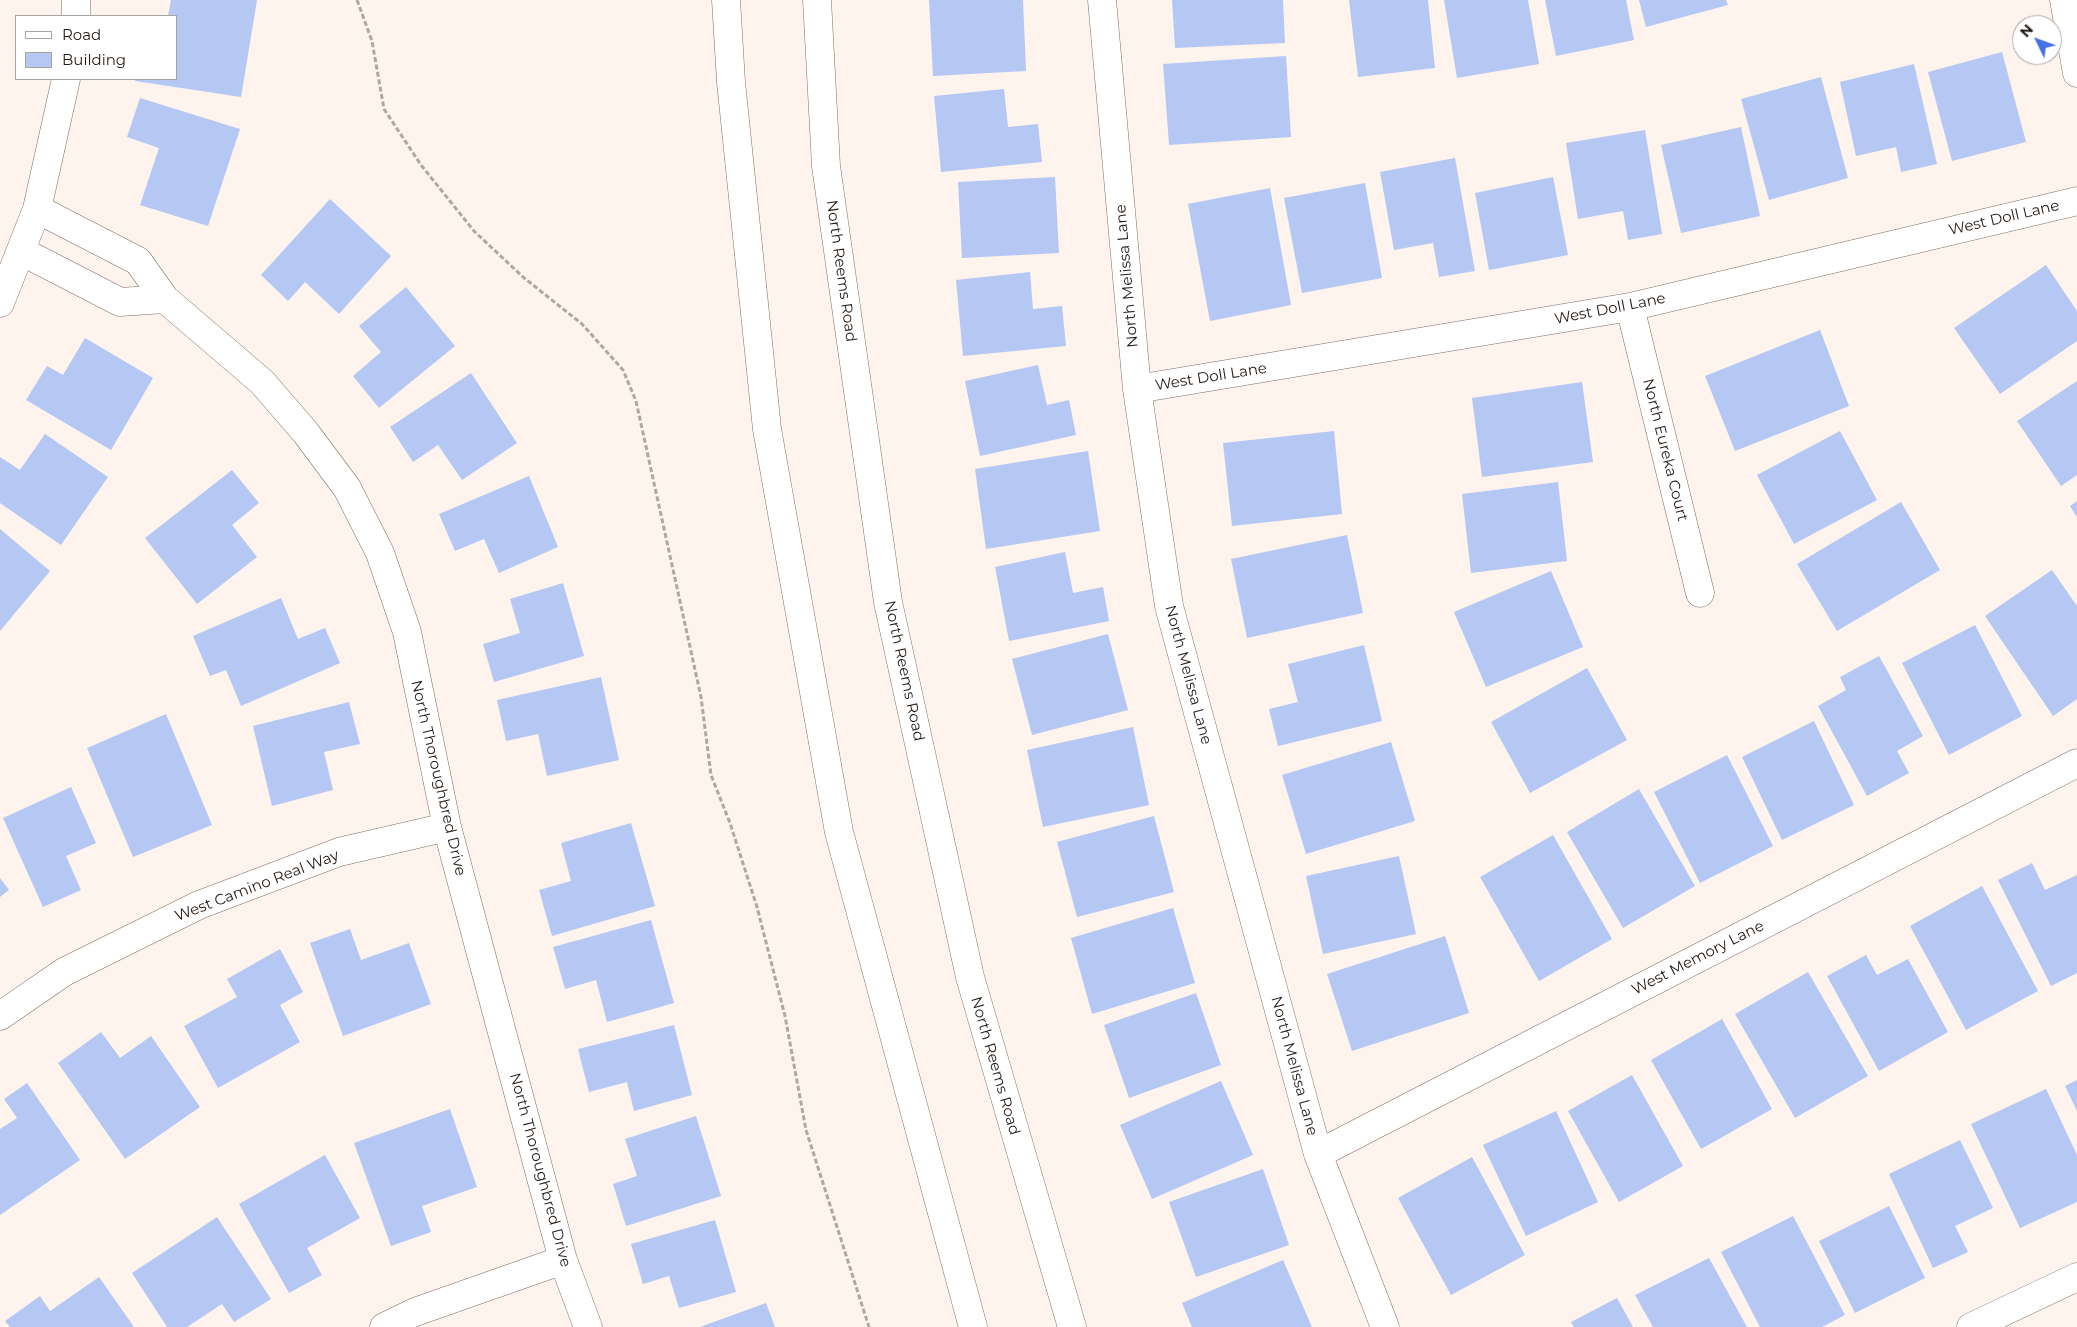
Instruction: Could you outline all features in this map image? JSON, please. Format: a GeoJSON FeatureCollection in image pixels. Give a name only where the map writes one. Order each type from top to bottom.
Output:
{"type":"FeatureCollection","features":[{"type":"Feature","properties":{"kind":"street"},"geometry":{"type":"LineString","coordinates":[[76,0],[76,15]]}},
{"type":"Feature","properties":{"kind":"street"},"geometry":{"type":"LineString","coordinates":[[726,0],[731,82],[767,429],[839,832],[973,1327]]}},
{"type":"Feature","properties":{"kind":"street","name":"North Reems Road"},"geometry":{"type":"LineString","coordinates":[[817,0],[826,166],[888,602],[970,977],[1072,1327]]}},
{"type":"Feature","properties":{"kind":"street","name":"North Melissa Lane"},"geometry":{"type":"LineString","coordinates":[[1102,0],[1137,390],[1169,606],[1318,1154],[1385,1327]]}},
{"type":"Feature","properties":{"kind":"street"},"geometry":{"type":"LineString","coordinates":[[2064,0],[2077,73]]}},
{"type":"Feature","properties":{"kind":"street"},"geometry":{"type":"LineString","coordinates":[[0,304],[37,209],[66,80]]}},
{"type":"Feature","properties":{"kind":"street","name":"West Doll Lane"},"geometry":{"type":"LineString","coordinates":[[1137,390],[1630,307],[2077,201]]}},
{"type":"Feature","properties":{"kind":"street","name":"North Thoroughbred Drive"},"geometry":{"type":"LineString","coordinates":[[37,209],[138,261],[165,299],[262,382],[306,433],[347,488],[380,553],[406,632],[447,827],[563,1260],[588,1327]]}},
{"type":"Feature","properties":{"kind":"street"},"geometry":{"type":"LineString","coordinates":[[20,252],[120,302],[165,299]]}},
{"type":"Feature","properties":{"kind":"street","name":"North Eureka Court"},"geometry":{"type":"LineString","coordinates":[[1630,307],[1700,593]]}},
{"type":"Feature","properties":{"kind":"street","name":"West Memory Lane"},"geometry":{"type":"LineString","coordinates":[[1318,1154],[2077,763]]}},
{"type":"Feature","properties":{"kind":"street","name":"West Camino Real Way"},"geometry":{"type":"LineString","coordinates":[[0,1016],[64,972],[199,905],[339,852],[447,827]]}},
{"type":"Feature","properties":{"kind":"street"},"geometry":{"type":"LineString","coordinates":[[384,1327],[415,1312],[563,1260]]}},
{"type":"Feature","properties":{"kind":"street"},"geometry":{"type":"LineString","coordinates":[[1971,1327],[2077,1277]]}},
{"type":"Feature","properties":{"kind":"path"},"geometry":{"type":"LineString","coordinates":[[356,0],[372,41],[384,109],[420,165],[474,231],[523,277],[582,324],[623,370],[636,402],[701,696],[711,775],[730,823],[757,907],[784,1016],[806,1130],[869,1327]]}},
{"type":"Feature","properties":{"kind":"building"},"geometry":{"type":"Polygon","coordinates":[[[171,0],[257,0],[241,97],[135,81],[178,80],[178,15],[168,15],[171,0]]]}},
{"type":"Feature","properties":{"kind":"building"},"geometry":{"type":"Polygon","coordinates":[[[929,0],[1023,0],[1026,71],[933,76],[929,0]]]}},
{"type":"Feature","properties":{"kind":"building"},"geometry":{"type":"Polygon","coordinates":[[[1172,0],[1283,0],[1285,43],[1175,48],[1172,0]]]}},
{"type":"Feature","properties":{"kind":"building"},"geometry":{"type":"Polygon","coordinates":[[[1349,0],[1428,0],[1435,68],[1358,77],[1349,0]]]}},
{"type":"Feature","properties":{"kind":"building"},"geometry":{"type":"Polygon","coordinates":[[[1444,0],[1528,0],[1539,64],[1457,78],[1444,0]]]}},
{"type":"Feature","properties":{"kind":"building"},"geometry":{"type":"Polygon","coordinates":[[[1545,0],[1626,0],[1634,40],[1556,56],[1545,0]]]}},
{"type":"Feature","properties":{"kind":"building"},"geometry":{"type":"Polygon","coordinates":[[[1639,0],[1726,0],[1728,5],[1646,27],[1639,0]]]}},
{"type":"Feature","properties":{"kind":"building"},"geometry":{"type":"Polygon","coordinates":[[[2002,52],[2026,142],[1952,161],[1928,72],[2002,52]]]}},
{"type":"Feature","properties":{"kind":"building"},"geometry":{"type":"Polygon","coordinates":[[[1286,56],[1291,137],[1169,145],[1163,64],[1286,56]]]}},
{"type":"Feature","properties":{"kind":"building"},"geometry":{"type":"Polygon","coordinates":[[[1914,64],[1937,164],[1901,172],[1896,147],[1856,156],[1840,82],[1914,64]]]}},
{"type":"Feature","properties":{"kind":"building"},"geometry":{"type":"Polygon","coordinates":[[[1821,77],[1848,178],[1769,200],[1741,99],[1821,77]]]}},
{"type":"Feature","properties":{"kind":"building"},"geometry":{"type":"Polygon","coordinates":[[[1004,89],[1008,127],[1038,124],[1042,162],[941,172],[934,96],[1004,89]]]}},
{"type":"Feature","properties":{"kind":"building"},"geometry":{"type":"Polygon","coordinates":[[[140,98],[240,129],[208,226],[140,205],[159,148],[127,137],[140,98]]]}},
{"type":"Feature","properties":{"kind":"building"},"geometry":{"type":"Polygon","coordinates":[[[1741,127],[1760,216],[1681,233],[1661,145],[1741,127]]]}},
{"type":"Feature","properties":{"kind":"building"},"geometry":{"type":"Polygon","coordinates":[[[1645,130],[1662,234],[1628,240],[1623,211],[1578,219],[1566,143],[1645,130]]]}},
{"type":"Feature","properties":{"kind":"building"},"geometry":{"type":"Polygon","coordinates":[[[1455,158],[1475,271],[1439,277],[1433,243],[1394,250],[1380,172],[1455,158]]]}},
{"type":"Feature","properties":{"kind":"building"},"geometry":{"type":"Polygon","coordinates":[[[1055,177],[1059,253],[962,258],[958,182],[1055,177]]]}},
{"type":"Feature","properties":{"kind":"building"},"geometry":{"type":"Polygon","coordinates":[[[1553,177],[1568,255],[1489,270],[1475,193],[1553,177]]]}},
{"type":"Feature","properties":{"kind":"building"},"geometry":{"type":"Polygon","coordinates":[[[1365,183],[1382,278],[1302,293],[1284,198],[1365,183]]]}},
{"type":"Feature","properties":{"kind":"building"},"geometry":{"type":"Polygon","coordinates":[[[1270,188],[1291,305],[1210,321],[1188,204],[1270,188]]]}},
{"type":"Feature","properties":{"kind":"building"},"geometry":{"type":"Polygon","coordinates":[[[330,199],[391,256],[339,314],[305,282],[288,301],[261,275],[330,199]]]}},
{"type":"Feature","properties":{"kind":"building"},"geometry":{"type":"Polygon","coordinates":[[[2046,265],[2077,311],[2077,341],[2000,394],[1954,328],[2046,265]]]}},
{"type":"Feature","properties":{"kind":"building"},"geometry":{"type":"Polygon","coordinates":[[[1030,272],[1033,309],[1062,306],[1066,346],[963,356],[956,280],[1030,272]]]}},
{"type":"Feature","properties":{"kind":"building"},"geometry":{"type":"Polygon","coordinates":[[[406,287],[455,346],[379,408],[353,376],[381,352],[359,326],[406,287]]]}},
{"type":"Feature","properties":{"kind":"building"},"geometry":{"type":"Polygon","coordinates":[[[1820,330],[1849,406],[1735,451],[1705,376],[1820,330]]]}},
{"type":"Feature","properties":{"kind":"building"},"geometry":{"type":"Polygon","coordinates":[[[85,338],[153,378],[111,450],[26,400],[47,366],[63,375],[85,338]]]}},
{"type":"Feature","properties":{"kind":"building"},"geometry":{"type":"Polygon","coordinates":[[[1038,365],[1047,405],[1069,400],[1076,435],[980,456],[965,381],[1038,365]]]}},
{"type":"Feature","properties":{"kind":"building"},"geometry":{"type":"Polygon","coordinates":[[[471,373],[517,443],[462,480],[438,445],[413,462],[390,427],[471,373]]]}},
{"type":"Feature","properties":{"kind":"building"},"geometry":{"type":"Polygon","coordinates":[[[2077,381],[2077,475],[2061,486],[2017,421],[2077,381]]]}},
{"type":"Feature","properties":{"kind":"building"},"geometry":{"type":"Polygon","coordinates":[[[1582,382],[1593,462],[1482,477],[1472,398],[1582,382]]]}},
{"type":"Feature","properties":{"kind":"building"},"geometry":{"type":"Polygon","coordinates":[[[1334,431],[1342,514],[1232,526],[1223,443],[1334,431]]]}},
{"type":"Feature","properties":{"kind":"building"},"geometry":{"type":"Polygon","coordinates":[[[1840,431],[1877,500],[1794,544],[1757,475],[1840,431]]]}},
{"type":"Feature","properties":{"kind":"building"},"geometry":{"type":"Polygon","coordinates":[[[45,434],[108,477],[61,545],[0,503],[0,457],[20,470],[45,434]]]}},
{"type":"Feature","properties":{"kind":"building"},"geometry":{"type":"Polygon","coordinates":[[[1088,451],[1100,531],[986,549],[975,469],[1088,451]]]}},
{"type":"Feature","properties":{"kind":"building"},"geometry":{"type":"Polygon","coordinates":[[[232,470],[259,503],[232,525],[257,557],[197,604],[145,538],[232,470]]]}},
{"type":"Feature","properties":{"kind":"building"},"geometry":{"type":"Polygon","coordinates":[[[529,476],[558,547],[499,573],[484,539],[455,551],[439,514],[529,476]]]}},
{"type":"Feature","properties":{"kind":"building"},"geometry":{"type":"Polygon","coordinates":[[[1558,482],[1567,561],[1471,573],[1462,494],[1558,482]]]}},
{"type":"Feature","properties":{"kind":"building"},"geometry":{"type":"Polygon","coordinates":[[[2077,501],[2077,517],[2070,506],[2077,501]]]}},
{"type":"Feature","properties":{"kind":"building"},"geometry":{"type":"Polygon","coordinates":[[[1901,502],[1940,570],[1837,631],[1797,564],[1901,502]]]}},
{"type":"Feature","properties":{"kind":"building"},"geometry":{"type":"Polygon","coordinates":[[[0,529],[50,571],[0,631],[0,529]]]}},
{"type":"Feature","properties":{"kind":"building"},"geometry":{"type":"Polygon","coordinates":[[[1347,535],[1363,613],[1247,638],[1231,559],[1347,535]]]}},
{"type":"Feature","properties":{"kind":"building"},"geometry":{"type":"Polygon","coordinates":[[[1065,552],[1073,593],[1103,587],[1109,621],[1009,641],[995,567],[1065,552]]]}},
{"type":"Feature","properties":{"kind":"building"},"geometry":{"type":"Polygon","coordinates":[[[2052,570],[2077,606],[2077,699],[2053,716],[1985,616],[2052,570]]]}},
{"type":"Feature","properties":{"kind":"building"},"geometry":{"type":"Polygon","coordinates":[[[1551,571],[1583,647],[1486,687],[1454,612],[1551,571]]]}},
{"type":"Feature","properties":{"kind":"building"},"geometry":{"type":"Polygon","coordinates":[[[563,583],[584,656],[494,682],[483,644],[520,633],[510,599],[563,583]]]}},
{"type":"Feature","properties":{"kind":"building"},"geometry":{"type":"Polygon","coordinates":[[[281,598],[298,639],[325,628],[340,663],[241,706],[226,670],[210,676],[193,636],[281,598]]]}},
{"type":"Feature","properties":{"kind":"building"},"geometry":{"type":"Polygon","coordinates":[[[1975,625],[2022,716],[1949,755],[1902,663],[1975,625]]]}},
{"type":"Feature","properties":{"kind":"building"},"geometry":{"type":"Polygon","coordinates":[[[1108,634],[1128,710],[1032,735],[1012,659],[1108,634]]]}},
{"type":"Feature","properties":{"kind":"building"},"geometry":{"type":"Polygon","coordinates":[[[1364,645],[1382,721],[1278,746],[1269,709],[1298,702],[1288,664],[1364,645]]]}},
{"type":"Feature","properties":{"kind":"building"},"geometry":{"type":"Polygon","coordinates":[[[1879,656],[1923,736],[1897,751],[1909,773],[1867,796],[1818,706],[1846,690],[1840,677],[1879,656]]]}},
{"type":"Feature","properties":{"kind":"building"},"geometry":{"type":"Polygon","coordinates":[[[1587,668],[1627,740],[1530,793],[1491,722],[1587,668]]]}},
{"type":"Feature","properties":{"kind":"building"},"geometry":{"type":"Polygon","coordinates":[[[601,677],[619,760],[547,776],[538,734],[506,741],[497,700],[601,677]]]}},
{"type":"Feature","properties":{"kind":"building"},"geometry":{"type":"Polygon","coordinates":[[[349,702],[360,744],[324,752],[333,790],[272,806],[253,726],[349,702]]]}},
{"type":"Feature","properties":{"kind":"building"},"geometry":{"type":"Polygon","coordinates":[[[166,714],[212,825],[133,857],[87,748],[166,714]]]}},
{"type":"Feature","properties":{"kind":"building"},"geometry":{"type":"Polygon","coordinates":[[[1814,721],[1854,805],[1782,840],[1742,757],[1814,721]]]}},
{"type":"Feature","properties":{"kind":"building"},"geometry":{"type":"Polygon","coordinates":[[[1133,727],[1149,805],[1043,827],[1027,750],[1133,727]]]}},
{"type":"Feature","properties":{"kind":"building"},"geometry":{"type":"Polygon","coordinates":[[[1391,742],[1415,821],[1306,854],[1282,775],[1391,742]]]}},
{"type":"Feature","properties":{"kind":"building"},"geometry":{"type":"Polygon","coordinates":[[[1727,755],[1773,846],[1700,883],[1654,792],[1727,755]]]}},
{"type":"Feature","properties":{"kind":"building"},"geometry":{"type":"Polygon","coordinates":[[[71,787],[96,843],[66,856],[81,890],[43,907],[3,818],[71,787]]]}},
{"type":"Feature","properties":{"kind":"building"},"geometry":{"type":"Polygon","coordinates":[[[1639,789],[1695,886],[1623,928],[1567,832],[1639,789]]]}},
{"type":"Feature","properties":{"kind":"building"},"geometry":{"type":"Polygon","coordinates":[[[1154,816],[1174,892],[1077,917],[1057,842],[1154,816]]]}},
{"type":"Feature","properties":{"kind":"building"},"geometry":{"type":"Polygon","coordinates":[[[631,823],[655,906],[552,936],[539,890],[571,881],[561,843],[631,823]]]}},
{"type":"Feature","properties":{"kind":"building"},"geometry":{"type":"Polygon","coordinates":[[[1553,835],[1612,939],[1539,981],[1480,877],[1553,835]]]}},
{"type":"Feature","properties":{"kind":"building"},"geometry":{"type":"Polygon","coordinates":[[[1399,856],[1416,934],[1323,954],[1306,876],[1399,856]]]}},
{"type":"Feature","properties":{"kind":"building"},"geometry":{"type":"Polygon","coordinates":[[[2032,863],[2045,890],[2077,875],[2077,973],[2051,986],[1998,880],[2032,863]]]}},
{"type":"Feature","properties":{"kind":"building"},"geometry":{"type":"Polygon","coordinates":[[[0,878],[9,890],[0,897],[0,878]]]}},
{"type":"Feature","properties":{"kind":"building"},"geometry":{"type":"Polygon","coordinates":[[[1982,886],[2038,991],[1966,1030],[1910,926],[1982,886]]]}},
{"type":"Feature","properties":{"kind":"building"},"geometry":{"type":"Polygon","coordinates":[[[1173,908],[1195,983],[1092,1014],[1071,938],[1173,908]]]}},
{"type":"Feature","properties":{"kind":"building"},"geometry":{"type":"Polygon","coordinates":[[[651,920],[674,1003],[607,1022],[596,980],[565,989],[553,947],[651,920]]]}},
{"type":"Feature","properties":{"kind":"building"},"geometry":{"type":"Polygon","coordinates":[[[350,929],[361,960],[409,943],[431,1004],[343,1036],[310,943],[350,929]]]}},
{"type":"Feature","properties":{"kind":"building"},"geometry":{"type":"Polygon","coordinates":[[[1445,936],[1469,1013],[1352,1051],[1327,974],[1445,936]]]}},
{"type":"Feature","properties":{"kind":"building"},"geometry":{"type":"Polygon","coordinates":[[[280,949],[303,992],[280,1005],[300,1042],[218,1088],[184,1026],[237,997],[227,979],[280,949]]]}},
{"type":"Feature","properties":{"kind":"building"},"geometry":{"type":"Polygon","coordinates":[[[1866,955],[1877,975],[1908,959],[1948,1032],[1879,1071],[1827,976],[1866,955]]]}},
{"type":"Feature","properties":{"kind":"building"},"geometry":{"type":"Polygon","coordinates":[[[1808,972],[1868,1076],[1795,1118],[1735,1014],[1808,972]]]}},
{"type":"Feature","properties":{"kind":"building"},"geometry":{"type":"Polygon","coordinates":[[[1196,993],[1221,1065],[1129,1098],[1104,1025],[1196,993]]]}},
{"type":"Feature","properties":{"kind":"building"},"geometry":{"type":"Polygon","coordinates":[[[1722,1019],[1772,1109],[1701,1149],[1651,1060],[1722,1019]]]}},
{"type":"Feature","properties":{"kind":"building"},"geometry":{"type":"Polygon","coordinates":[[[674,1025],[692,1095],[634,1111],[627,1082],[589,1092],[578,1049],[674,1025]]]}},
{"type":"Feature","properties":{"kind":"building"},"geometry":{"type":"Polygon","coordinates":[[[101,1032],[120,1058],[151,1036],[200,1107],[125,1159],[58,1063],[101,1032]]]}},
{"type":"Feature","properties":{"kind":"building"},"geometry":{"type":"Polygon","coordinates":[[[1632,1075],[1683,1166],[1619,1202],[1568,1111],[1632,1075]]]}},
{"type":"Feature","properties":{"kind":"building"},"geometry":{"type":"Polygon","coordinates":[[[2077,1080],[2077,1111],[2065,1086],[2077,1080]]]}},
{"type":"Feature","properties":{"kind":"building"},"geometry":{"type":"Polygon","coordinates":[[[1221,1081],[1253,1155],[1152,1199],[1120,1125],[1221,1081]]]}},
{"type":"Feature","properties":{"kind":"building"},"geometry":{"type":"Polygon","coordinates":[[[27,1083],[80,1160],[0,1215],[0,1129],[17,1118],[4,1099],[27,1083]]]}},
{"type":"Feature","properties":{"kind":"building"},"geometry":{"type":"Polygon","coordinates":[[[2046,1089],[2077,1155],[2077,1202],[2020,1228],[1971,1124],[2046,1089]]]}},
{"type":"Feature","properties":{"kind":"building"},"geometry":{"type":"Polygon","coordinates":[[[450,1109],[477,1187],[422,1206],[431,1232],[391,1246],[354,1143],[450,1109]]]}},
{"type":"Feature","properties":{"kind":"building"},"geometry":{"type":"Polygon","coordinates":[[[1556,1111],[1598,1202],[1526,1236],[1483,1145],[1556,1111]]]}},
{"type":"Feature","properties":{"kind":"building"},"geometry":{"type":"Polygon","coordinates":[[[696,1116],[721,1196],[626,1226],[613,1184],[637,1176],[625,1139],[696,1116]]]}},
{"type":"Feature","properties":{"kind":"building"},"geometry":{"type":"Polygon","coordinates":[[[1960,1140],[1993,1208],[1955,1226],[1968,1252],[1933,1268],[1889,1174],[1960,1140]]]}},
{"type":"Feature","properties":{"kind":"building"},"geometry":{"type":"Polygon","coordinates":[[[325,1155],[360,1218],[307,1248],[322,1275],[289,1293],[239,1204],[325,1155]]]}},
{"type":"Feature","properties":{"kind":"building"},"geometry":{"type":"Polygon","coordinates":[[[1472,1157],[1525,1255],[1451,1295],[1398,1198],[1472,1157]]]}},
{"type":"Feature","properties":{"kind":"building"},"geometry":{"type":"Polygon","coordinates":[[[1263,1169],[1289,1245],[1196,1277],[1169,1202],[1263,1169]]]}},
{"type":"Feature","properties":{"kind":"building"},"geometry":{"type":"Polygon","coordinates":[[[1889,1206],[1925,1278],[1855,1313],[1819,1241],[1889,1206]]]}},
{"type":"Feature","properties":{"kind":"building"},"geometry":{"type":"Polygon","coordinates":[[[1793,1216],[1845,1315],[1822,1327],[1760,1327],[1721,1252],[1793,1216]]]}},
{"type":"Feature","properties":{"kind":"building"},"geometry":{"type":"Polygon","coordinates":[[[217,1217],[271,1299],[234,1322],[222,1304],[187,1327],[167,1327],[132,1273],[217,1217]]]}},
{"type":"Feature","properties":{"kind":"building"},"geometry":{"type":"Polygon","coordinates":[[[715,1220],[736,1292],[679,1308],[669,1276],[643,1284],[631,1244],[715,1220]]]}},
{"type":"Feature","properties":{"kind":"building"},"geometry":{"type":"Polygon","coordinates":[[[1709,1258],[1747,1327],[1653,1327],[1635,1295],[1709,1258]]]}},
{"type":"Feature","properties":{"kind":"building"},"geometry":{"type":"Polygon","coordinates":[[[1283,1260],[1312,1327],[1192,1327],[1182,1303],[1283,1260]]]}},
{"type":"Feature","properties":{"kind":"building"},"geometry":{"type":"Polygon","coordinates":[[[99,1277],[134,1327],[10,1327],[5,1321],[40,1296],[50,1311],[99,1277]]]}},
{"type":"Feature","properties":{"kind":"building"},"geometry":{"type":"Polygon","coordinates":[[[1617,1298],[1633,1327],[1574,1327],[1571,1322],[1617,1298]]]}},
{"type":"Feature","properties":{"kind":"building"},"geometry":{"type":"Polygon","coordinates":[[[766,1303],[775,1327],[700,1327],[766,1303]]]}}]}
